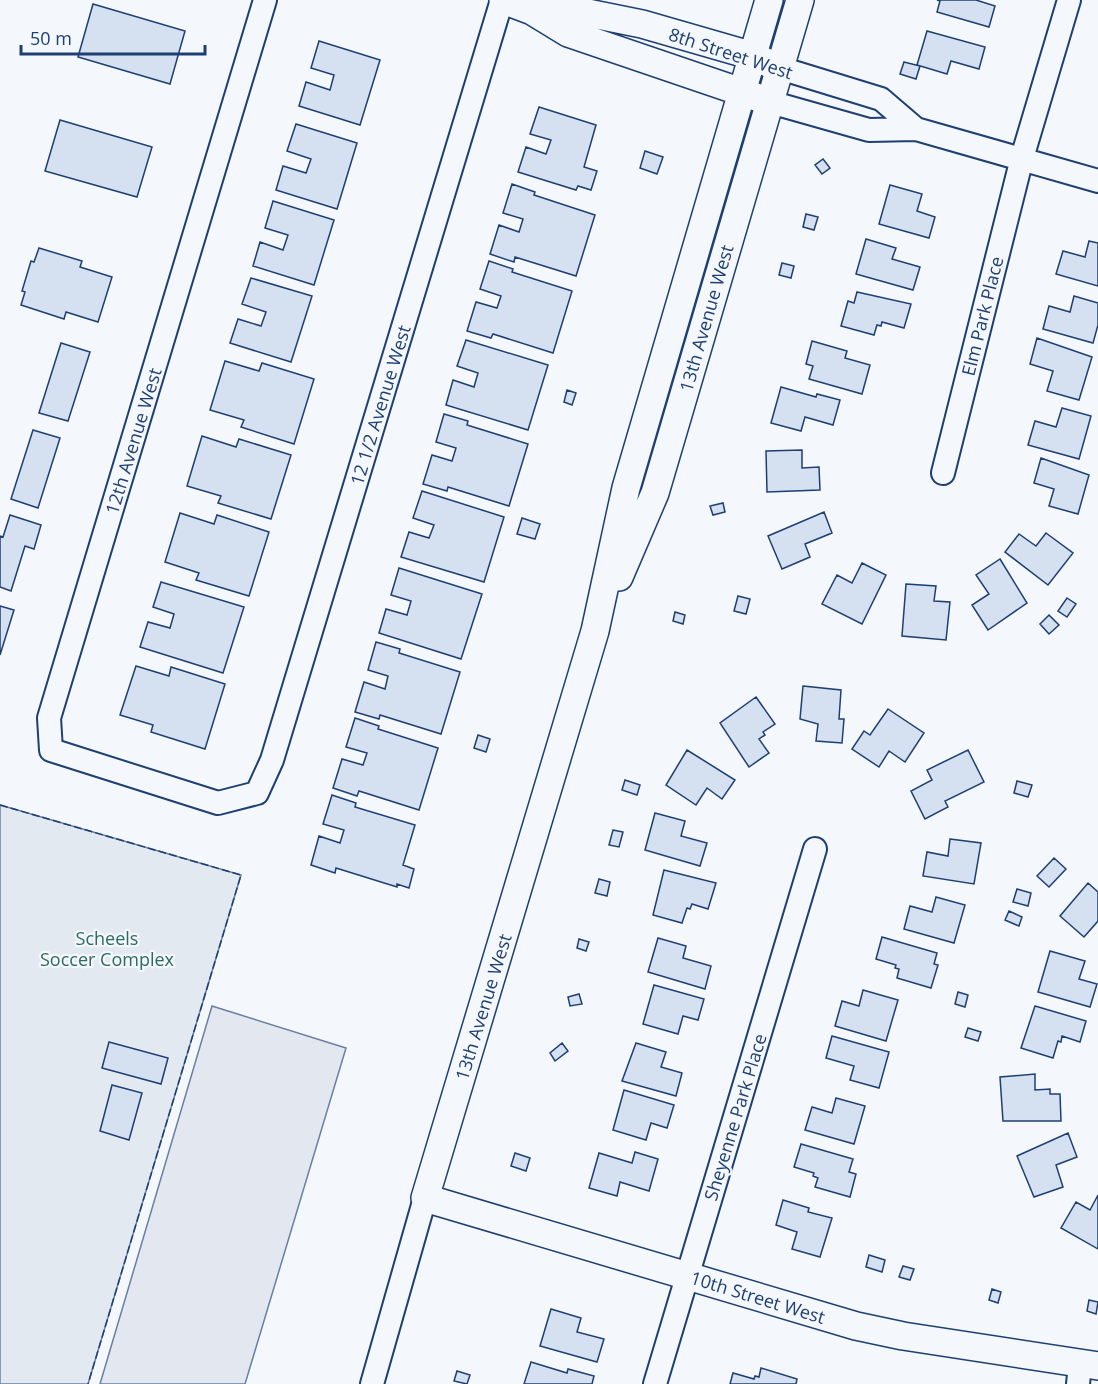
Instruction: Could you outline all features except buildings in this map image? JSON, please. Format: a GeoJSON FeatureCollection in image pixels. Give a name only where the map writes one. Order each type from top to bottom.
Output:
{"type":"FeatureCollection","features":[{"type":"Feature","properties":{"kind":"street","name":"12th Avenue West"},"geometry":{"type":"LineString","coordinates":[[242,797],[218,803],[51,750],[49,718],[266,0]]}},
{"type":"Feature","properties":{"kind":"street","name":"8th Street West"},"geometry":{"type":"LineString","coordinates":[[503,0],[532,11],[568,33],[770,102],[869,130],[916,129],[1098,181]]}},
{"type":"Feature","properties":{"kind":"street","name":"12 1/2 Avenue West"},"geometry":{"type":"LineString","coordinates":[[242,797],[257,793],[272,760],[503,0]]}},
{"type":"Feature","properties":{"kind":"street","name":"13th Avenue West"},"geometry":{"type":"LineString","coordinates":[[372,1384],[425,1198],[596,631],[626,488],[770,0]]}},
{"type":"Feature","properties":{"kind":"street","name":"13th Avenue West"},"geometry":{"type":"LineString","coordinates":[[596,631],[655,493],[800,0]]}},
{"type":"Feature","properties":{"kind":"street","name":"Elm Park Place"},"geometry":{"type":"LineString","coordinates":[[943,473],[1022,159],[1069,0]]}},
{"type":"Feature","properties":{"kind":"street","name":"8th Street West"},"geometry":{"type":"LineString","coordinates":[[532,11],[573,10],[642,24],[753,56],[780,68],[881,99],[916,129]]}},
{"type":"Feature","properties":{"kind":"street","name":"Sheyenne Park Place"},"geometry":{"type":"LineString","coordinates":[[655,1384],[815,849]]}},
{"type":"Feature","properties":{"kind":"street","name":"10th Street West"},"geometry":{"type":"LineString","coordinates":[[425,1198],[856,1326],[1085,1371]]}},
{"type":"Feature","properties":{"kind":"green space","name":"Scheels Soccer Complex"},"geometry":{"type":"Polygon","coordinates":[[[0,805],[241,875],[88,1384],[0,1384],[0,805]]]}},
{"type":"Feature","properties":{"kind":"shaded area"},"geometry":{"type":"Polygon","coordinates":[[[212,1006],[346,1048],[245,1384],[100,1384],[212,1006]]]}},
{"type":"Feature","properties":{"kind":"fence"},"geometry":{"type":"LineString","coordinates":[[0,805],[241,875],[88,1384]]}}]}
